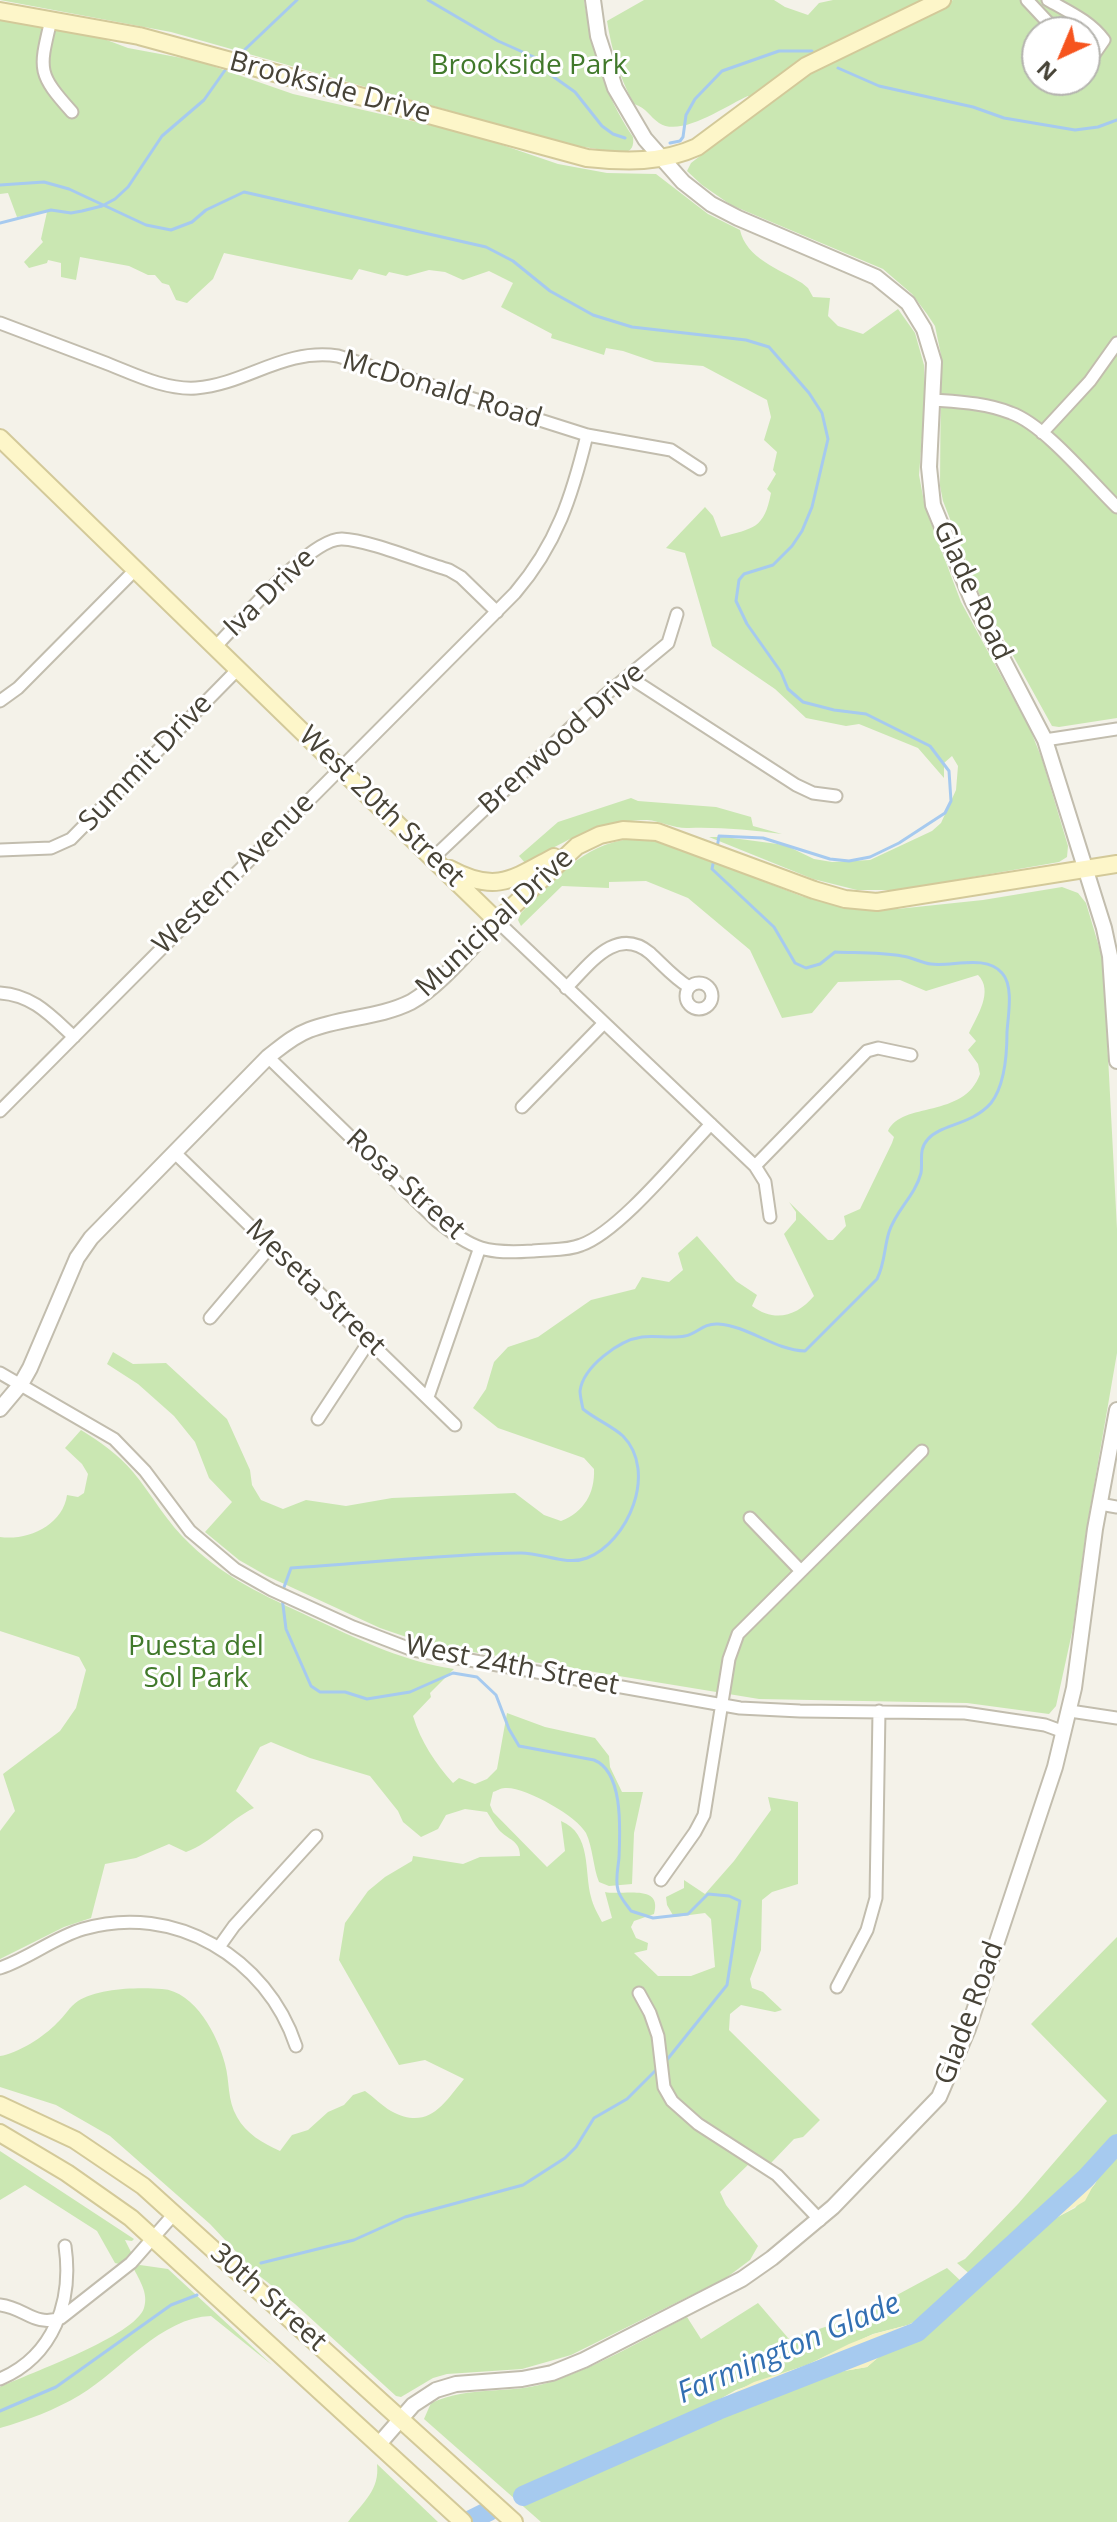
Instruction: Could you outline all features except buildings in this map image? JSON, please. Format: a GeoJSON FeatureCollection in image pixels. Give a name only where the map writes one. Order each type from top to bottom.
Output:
{"type":"FeatureCollection","features":[{"type":"Feature","properties":{"kind":"main road","name":"Brookside Drive"},"geometry":{"type":"LineString","coordinates":[[0,11],[139,36],[587,158],[624,161],[679,155],[712,138],[806,66],[942,0]]}},
{"type":"Feature","properties":{"kind":"main road","name":"West 20th Street"},"geometry":{"type":"LineString","coordinates":[[0,438],[497,921]]}},
{"type":"Feature","properties":{"kind":"main road","name":"Municipal Drive"},"geometry":{"type":"LineString","coordinates":[[497,921],[577,846],[600,835],[623,830],[657,832],[814,890],[845,899],[877,902],[1117,864]]}},
{"type":"Feature","properties":{"kind":"main road"},"geometry":{"type":"LineString","coordinates":[[438,861],[481,881],[501,883],[577,846]]}},
{"type":"Feature","properties":{"kind":"main road","name":"30th Street"},"geometry":{"type":"LineString","coordinates":[[0,2105],[75,2140],[143,2186],[514,2522]]}},
{"type":"Feature","properties":{"kind":"main road"},"geometry":{"type":"LineString","coordinates":[[0,2133],[98,2194],[153,2238],[463,2522]]}},
{"type":"Feature","properties":{"kind":"street","name":"Glade Road"},"geometry":{"type":"LineString","coordinates":[[593,0],[598,36],[615,88],[645,139],[683,182],[711,204],[861,269],[899,294],[917,316],[934,362],[929,467],[933,505],[972,600],[1045,740],[1087,869],[1110,956],[1117,1061]]}},
{"type":"Feature","properties":{"kind":"street"},"geometry":{"type":"LineString","coordinates":[[1027,0],[1042,16]]}},
{"type":"Feature","properties":{"kind":"street"},"geometry":{"type":"LineString","coordinates":[[1048,0],[1077,16]]}},
{"type":"Feature","properties":{"kind":"street"},"geometry":{"type":"LineString","coordinates":[[51,20],[42,69],[55,93],[72,112]]}},
{"type":"Feature","properties":{"kind":"street","name":"McDonald Road"},"geometry":{"type":"LineString","coordinates":[[0,323],[152,381],[181,388],[218,384],[295,357],[317,353],[338,356],[587,435],[671,450],[700,469]]}},
{"type":"Feature","properties":{"kind":"street"},"geometry":{"type":"LineString","coordinates":[[1042,433],[1090,381],[1117,343]]}},
{"type":"Feature","properties":{"kind":"street"},"geometry":{"type":"LineString","coordinates":[[933,400],[983,404],[1015,414],[1042,433],[1117,507]]}},
{"type":"Feature","properties":{"kind":"street","name":"Western Avenue"},"geometry":{"type":"LineString","coordinates":[[0,1111],[497,612],[534,570],[556,533],[573,491],[587,435]]}},
{"type":"Feature","properties":{"kind":"street","name":"Iva Drive"},"geometry":{"type":"LineString","coordinates":[[216,646],[309,551],[334,539],[352,541],[456,573],[497,612]]}},
{"type":"Feature","properties":{"kind":"street"},"geometry":{"type":"LineString","coordinates":[[0,701],[18,688],[136,569]]}},
{"type":"Feature","properties":{"kind":"street","name":"Brenwood Drive"},"geometry":{"type":"LineString","coordinates":[[438,861],[604,696],[668,643],[677,614]]}},
{"type":"Feature","properties":{"kind":"street","name":"Summit Drive"},"geometry":{"type":"LineString","coordinates":[[0,850],[51,848],[71,839],[239,668]]}},
{"type":"Feature","properties":{"kind":"street"},"geometry":{"type":"LineString","coordinates":[[629,677],[796,785],[813,793],[836,796]]}},
{"type":"Feature","properties":{"kind":"street"},"geometry":{"type":"LineString","coordinates":[[1045,740],[1117,729]]}},
{"type":"Feature","properties":{"kind":"street","name":"West 20th Street"},"geometry":{"type":"LineString","coordinates":[[497,921],[758,1170]]}},
{"type":"Feature","properties":{"kind":"street","name":"Municipal Drive"},"geometry":{"type":"LineString","coordinates":[[0,1409],[21,1384],[77,1258],[98,1230],[268,1057],[309,1030],[390,1011],[414,1000],[497,921]]}},
{"type":"Feature","properties":{"kind":"street"},"geometry":{"type":"LineString","coordinates":[[566,988],[601,953],[623,943],[638,945],[689,987]]}},
{"type":"Feature","properties":{"kind":"street"},"geometry":{"type":"LineString","coordinates":[[0,993],[16,995],[38,1005],[74,1037]]}},
{"type":"Feature","properties":{"kind":"street"},"geometry":{"type":"LineString","coordinates":[[522,1107],[603,1024]]}},
{"type":"Feature","properties":{"kind":"street"},"geometry":{"type":"LineString","coordinates":[[770,1217],[769,1195],[758,1170],[867,1051],[878,1048],[911,1055]]}},
{"type":"Feature","properties":{"kind":"street","name":"Rosa Street"},"geometry":{"type":"LineString","coordinates":[[268,1057],[437,1221],[479,1250],[514,1252],[578,1247],[593,1240],[618,1221],[711,1124]]}},
{"type":"Feature","properties":{"kind":"street","name":"Meseta Street"},"geometry":{"type":"LineString","coordinates":[[174,1152],[455,1425]]}},
{"type":"Feature","properties":{"kind":"street"},"geometry":{"type":"LineString","coordinates":[[210,1318],[271,1246]]}},
{"type":"Feature","properties":{"kind":"street"},"geometry":{"type":"LineString","coordinates":[[428,1397],[479,1250]]}},
{"type":"Feature","properties":{"kind":"street"},"geometry":{"type":"LineString","coordinates":[[318,1419],[370,1340]]}},
{"type":"Feature","properties":{"kind":"street","name":"West 24th Street"},"geometry":{"type":"LineString","coordinates":[[0,1373],[114,1439],[145,1471],[179,1520],[218,1556],[251,1579],[381,1639],[436,1656],[723,1705],[800,1711],[965,1713],[1045,1725],[1064,1732]]}},
{"type":"Feature","properties":{"kind":"street","name":"Glade Road"},"geometry":{"type":"LineString","coordinates":[[379,2444],[413,2405],[442,2387],[535,2377],[584,2360],[742,2279],[820,2220],[928,2110],[945,2088],[968,2029],[1033,1834],[1070,1711],[1117,1410]]}},
{"type":"Feature","properties":{"kind":"street"},"geometry":{"type":"LineString","coordinates":[[661,1880],[704,1815],[729,1659],[738,1634],[922,1451]]}},
{"type":"Feature","properties":{"kind":"street"},"geometry":{"type":"LineString","coordinates":[[1100,1504],[1117,1507]]}},
{"type":"Feature","properties":{"kind":"street"},"geometry":{"type":"LineString","coordinates":[[750,1518],[800,1570]]}},
{"type":"Feature","properties":{"kind":"street"},"geometry":{"type":"LineString","coordinates":[[837,1987],[867,1930],[876,1898],[879,1711]]}},
{"type":"Feature","properties":{"kind":"street"},"geometry":{"type":"LineString","coordinates":[[1070,1711],[1117,1718]]}},
{"type":"Feature","properties":{"kind":"street"},"geometry":{"type":"LineString","coordinates":[[219,1947],[234,1926],[316,1836]]}},
{"type":"Feature","properties":{"kind":"street"},"geometry":{"type":"LineString","coordinates":[[0,1968],[21,1961],[80,1930],[122,1923],[162,1925],[196,1935],[244,1965],[265,1987],[285,2018],[296,2046]]}},
{"type":"Feature","properties":{"kind":"street"},"geometry":{"type":"LineString","coordinates":[[639,1993],[658,2036],[664,2087],[672,2101],[698,2124],[777,2175],[820,2220]]}},
{"type":"Feature","properties":{"kind":"street"},"geometry":{"type":"LineString","coordinates":[[0,2305],[36,2320],[48,2322],[57,2319],[77,2308],[131,2263],[174,2214]]}},
{"type":"Feature","properties":{"kind":"street"},"geometry":{"type":"LineString","coordinates":[[0,2379],[22,2368],[39,2353],[57,2319],[65,2298],[69,2271],[65,2246]]}},
{"type":"Feature","properties":{"kind":"green space","name":"Brookside Park"},"geometry":{"type":"Polygon","coordinates":[[[0,0],[584,0],[601,72],[614,105],[633,137],[633,145],[623,153],[571,145],[171,32],[0,0]]]}},
{"type":"Feature","properties":{"kind":"green space"},"geometry":{"type":"Polygon","coordinates":[[[644,0],[774,0],[808,15],[819,3],[833,0],[932,0],[754,100],[748,96],[691,123],[668,127],[634,104],[620,74],[609,32],[607,21],[644,0]]]}},
{"type":"Feature","properties":{"kind":"green space"},"geometry":{"type":"Polygon","coordinates":[[[953,0],[1117,0],[1117,718],[1052,726],[980,596],[940,486],[941,355],[935,326],[912,294],[883,269],[731,205],[687,171],[691,163],[815,67],[953,0]]]}},
{"type":"Feature","properties":{"kind":"green space"},"geometry":{"type":"Polygon","coordinates":[[[0,20],[96,36],[128,48],[198,61],[293,94],[473,135],[558,164],[607,173],[656,174],[708,214],[740,230],[743,240],[756,255],[802,283],[813,297],[830,298],[828,316],[838,326],[863,334],[898,309],[915,333],[924,365],[925,399],[919,475],[925,507],[961,602],[1030,729],[1068,846],[1067,857],[1059,862],[898,890],[857,890],[813,879],[709,837],[785,845],[814,859],[832,862],[870,860],[932,831],[941,823],[956,790],[958,766],[952,756],[944,763],[944,778],[918,748],[859,724],[846,726],[806,718],[775,689],[712,646],[685,553],[666,548],[705,507],[713,516],[721,537],[749,529],[761,520],[771,493],[767,489],[776,474],[773,470],[777,452],[764,440],[771,417],[767,400],[703,366],[655,362],[606,348],[604,355],[551,338],[552,334],[501,307],[513,283],[489,271],[463,280],[445,272],[429,270],[407,276],[389,272],[386,276],[359,269],[352,280],[224,253],[213,279],[187,303],[176,300],[169,285],[162,283],[155,275],[129,266],[80,257],[76,280],[61,277],[61,263],[48,260],[29,268],[24,262],[43,242],[47,212],[17,217],[8,193],[0,194],[0,20]]]}},
{"type":"Feature","properties":{"kind":"green space"},"geometry":{"type":"Polygon","coordinates":[[[631,798],[716,807],[751,817],[753,826],[782,834],[724,828],[684,828],[647,820],[630,821],[584,833],[526,864],[519,856],[558,822],[631,798]]]}},
{"type":"Feature","properties":{"kind":"green space"},"geometry":{"type":"Polygon","coordinates":[[[631,839],[657,840],[801,896],[840,907],[897,909],[983,900],[1062,887],[1078,893],[1086,903],[1103,960],[1117,1229],[1117,1353],[1073,1628],[1056,1706],[1049,1714],[967,1703],[759,1699],[430,1645],[380,1628],[267,1576],[239,1560],[205,1532],[232,1502],[209,1478],[195,1442],[174,1416],[138,1384],[107,1364],[113,1352],[133,1364],[166,1363],[227,1419],[250,1470],[252,1485],[261,1500],[283,1509],[306,1500],[346,1506],[392,1498],[515,1493],[544,1515],[561,1521],[586,1501],[594,1469],[584,1458],[498,1428],[473,1408],[486,1389],[494,1362],[508,1347],[538,1337],[591,1300],[635,1289],[642,1277],[669,1282],[683,1270],[678,1253],[697,1236],[736,1281],[757,1295],[752,1306],[761,1311],[785,1315],[814,1296],[784,1234],[796,1220],[796,1212],[789,1202],[828,1240],[833,1240],[846,1226],[844,1216],[860,1209],[892,1143],[894,1137],[888,1131],[895,1122],[948,1104],[972,1088],[980,1074],[978,1064],[968,1050],[976,1041],[969,1033],[982,1004],[983,981],[978,975],[926,991],[900,980],[838,982],[812,1013],[782,1018],[750,950],[688,898],[646,881],[609,882],[609,888],[562,886],[521,926],[518,920],[521,913],[557,876],[598,848],[631,839]]]}},
{"type":"Feature","properties":{"kind":"green space","name":"Puesta del Sol Park"},"geometry":{"type":"Polygon","coordinates":[[[81,1430],[121,1460],[182,1536],[220,1569],[252,1589],[369,1644],[419,1662],[454,1669],[413,1716],[429,1752],[453,1783],[459,1778],[475,1784],[487,1779],[497,1769],[507,1713],[545,1727],[595,1738],[609,1756],[610,1767],[622,1792],[643,1792],[634,1833],[632,1884],[609,1886],[599,1882],[586,1833],[549,1803],[524,1792],[502,1788],[493,1792],[490,1805],[493,1812],[547,1867],[565,1851],[561,1821],[571,1827],[582,1844],[591,1897],[602,1922],[612,1918],[605,1892],[647,1894],[653,1898],[654,1914],[634,1921],[631,1927],[636,1938],[648,1943],[647,1950],[634,1953],[658,1976],[691,1976],[715,1967],[711,1919],[705,1913],[674,1917],[666,1897],[684,1888],[684,1880],[705,1894],[734,1861],[771,1810],[768,1797],[798,1802],[798,1884],[772,1892],[762,1900],[761,1950],[750,1979],[752,1988],[763,1992],[782,2010],[775,2012],[741,2005],[730,2014],[729,2030],[820,2120],[803,2137],[794,2139],[771,2163],[821,2210],[813,2217],[773,2177],[752,2161],[720,2192],[726,2205],[758,2246],[750,2260],[726,2278],[571,2355],[522,2369],[447,2374],[433,2378],[401,2397],[396,2396],[295,2304],[257,2274],[210,2224],[110,2136],[56,2105],[0,2087],[0,2056],[38,2039],[78,2001],[107,1991],[162,1989],[174,1992],[195,2006],[211,2028],[222,2053],[237,2117],[250,2133],[280,2151],[292,2135],[308,2130],[328,2112],[344,2105],[353,2095],[365,2091],[391,2111],[415,2118],[425,2117],[441,2106],[464,2079],[425,2060],[399,2065],[339,1960],[345,1923],[368,1891],[412,1861],[413,1856],[463,1864],[480,1857],[520,1856],[516,1843],[499,1830],[487,1812],[465,1809],[446,1815],[438,1829],[421,1837],[403,1822],[370,1776],[310,1758],[271,1742],[260,1747],[236,1791],[254,1808],[186,1852],[169,1844],[136,1858],[105,1864],[91,1918],[64,1927],[0,1959],[0,1831],[15,1811],[3,1774],[60,1731],[76,1708],[86,1670],[79,1657],[0,1631],[0,1537],[22,1536],[42,1529],[59,1515],[67,1495],[78,1497],[84,1493],[88,1474],[65,1448],[81,1430]]]}},
{"type":"Feature","properties":{"kind":"green space"},"geometry":{"type":"Polygon","coordinates":[[[1117,1937],[1117,2138],[972,2276],[957,2263],[965,2259],[1018,2204],[1107,2101],[1031,2024],[1117,1937]]]}},
{"type":"Feature","properties":{"kind":"green space"},"geometry":{"type":"Polygon","coordinates":[[[1117,2150],[1117,2522],[541,2522],[424,2419],[431,2403],[446,2397],[547,2383],[601,2362],[687,2317],[701,2339],[758,2303],[789,2339],[858,2316],[947,2268],[964,2284],[931,2314],[908,2325],[873,2334],[807,2365],[736,2390],[683,2420],[598,2460],[545,2493],[748,2401],[821,2375],[867,2367],[884,2352],[916,2338],[1014,2249],[1054,2219],[1075,2208],[1117,2150]]]}},
{"type":"Feature","properties":{"kind":"green space"},"geometry":{"type":"Polygon","coordinates":[[[0,2151],[134,2239],[125,2240],[132,2254],[119,2264],[115,2263],[97,2231],[25,2185],[0,2200],[0,2151]]]}},
{"type":"Feature","properties":{"kind":"green space"},"geometry":{"type":"Polygon","coordinates":[[[133,2267],[168,2269],[272,2365],[211,2316],[193,2319],[159,2335],[71,2400],[0,2428],[0,2387],[102,2342],[136,2319],[145,2302],[143,2287],[133,2267]]]}},
{"type":"Feature","properties":{"kind":"green space"},"geometry":{"type":"Polygon","coordinates":[[[377,2464],[438,2522],[348,2522],[373,2489],[377,2464]]]}},
{"type":"Feature","properties":{"kind":"sand"},"geometry":{"type":"Polygon","coordinates":[[[1117,2138],[1117,2150],[1104,2165],[1085,2201],[1054,2219],[1014,2249],[923,2333],[885,2352],[867,2367],[821,2375],[785,2387],[545,2493],[523,2496],[534,2486],[652,2435],[754,2382],[807,2365],[849,2344],[908,2325],[931,2314],[1050,2198],[1080,2175],[1117,2138]]]}},
{"type":"Feature","properties":{"kind":"waterway"},"geometry":{"type":"LineString","coordinates":[[236,58],[297,0]]}},
{"type":"Feature","properties":{"kind":"waterway"},"geometry":{"type":"LineString","coordinates":[[428,0],[498,41],[534,57],[544,70],[575,92],[602,126],[625,138]]}},
{"type":"Feature","properties":{"kind":"waterway"},"geometry":{"type":"LineString","coordinates":[[670,143],[683,137],[686,115],[695,99],[722,71],[779,51],[812,51]]}},
{"type":"Feature","properties":{"kind":"waterway"},"geometry":{"type":"LineString","coordinates":[[0,223],[51,210],[82,211],[115,199],[128,187],[162,136],[204,100],[228,66]]}},
{"type":"Feature","properties":{"kind":"waterway"},"geometry":{"type":"LineString","coordinates":[[838,68],[879,86],[973,107],[1004,118],[1075,130],[1098,127],[1117,120]]}},
{"type":"Feature","properties":{"kind":"waterway"},"geometry":{"type":"LineString","coordinates":[[0,185],[44,182],[69,189],[146,225],[171,230],[192,222],[206,210],[244,192],[486,247],[513,261],[550,291],[593,315],[632,327],[746,340],[769,347],[822,413],[828,439],[812,507],[802,531],[773,565],[744,574],[739,580],[736,601],[747,624],[781,672],[788,689],[803,702],[866,714],[930,746],[949,771],[951,801],[945,813],[899,843],[870,857],[849,861],[830,859],[763,838],[719,836],[717,848]]}},
{"type":"Feature","properties":{"kind":"waterway"},"geometry":{"type":"LineString","coordinates":[[283,1590],[291,1568],[492,1554],[529,1554],[571,1561],[587,1558],[602,1550],[626,1522],[634,1504],[638,1468],[633,1451],[623,1436],[583,1409],[580,1391],[595,1364],[613,1349],[633,1339],[685,1336],[713,1324],[740,1329],[783,1347],[805,1351],[877,1279],[892,1224],[921,1173],[925,1143],[941,1130],[975,1116],[996,1096],[1004,1069],[1009,1001],[1006,979],[995,967],[978,963],[931,964],[894,955],[835,952],[820,964],[806,968],[795,963],[774,927],[712,869],[714,859]]}},
{"type":"Feature","properties":{"kind":"waterway"},"geometry":{"type":"LineString","coordinates":[[282,1597],[286,1629],[311,1686],[320,1692],[345,1692],[367,1699],[410,1692],[453,1673],[477,1677],[496,1695],[519,1746],[594,1760],[604,1767],[611,1777],[618,1803],[617,1886],[631,1911],[653,1918],[688,1914],[708,1894],[729,1896],[740,1901],[727,1985],[666,2061]]}},
{"type":"Feature","properties":{"kind":"waterway"},"geometry":{"type":"LineString","coordinates":[[261,2263],[354,2240],[405,2217],[523,2185],[565,2158],[576,2147],[594,2118],[627,2099],[657,2069]]}},
{"type":"Feature","properties":{"kind":"waterway","name":"Farmington Glade"},"geometry":{"type":"LineString","coordinates":[[523,2496],[718,2410],[917,2332],[1086,2178],[1117,2144]]}},
{"type":"Feature","properties":{"kind":"waterway"},"geometry":{"type":"LineString","coordinates":[[0,2411],[56,2387],[171,2305],[197,2295]]}},
{"type":"Feature","properties":{"kind":"waterway","name":"Farmington Glade"},"geometry":{"type":"LineString","coordinates":[[471,2520],[489,2511]]}}]}
